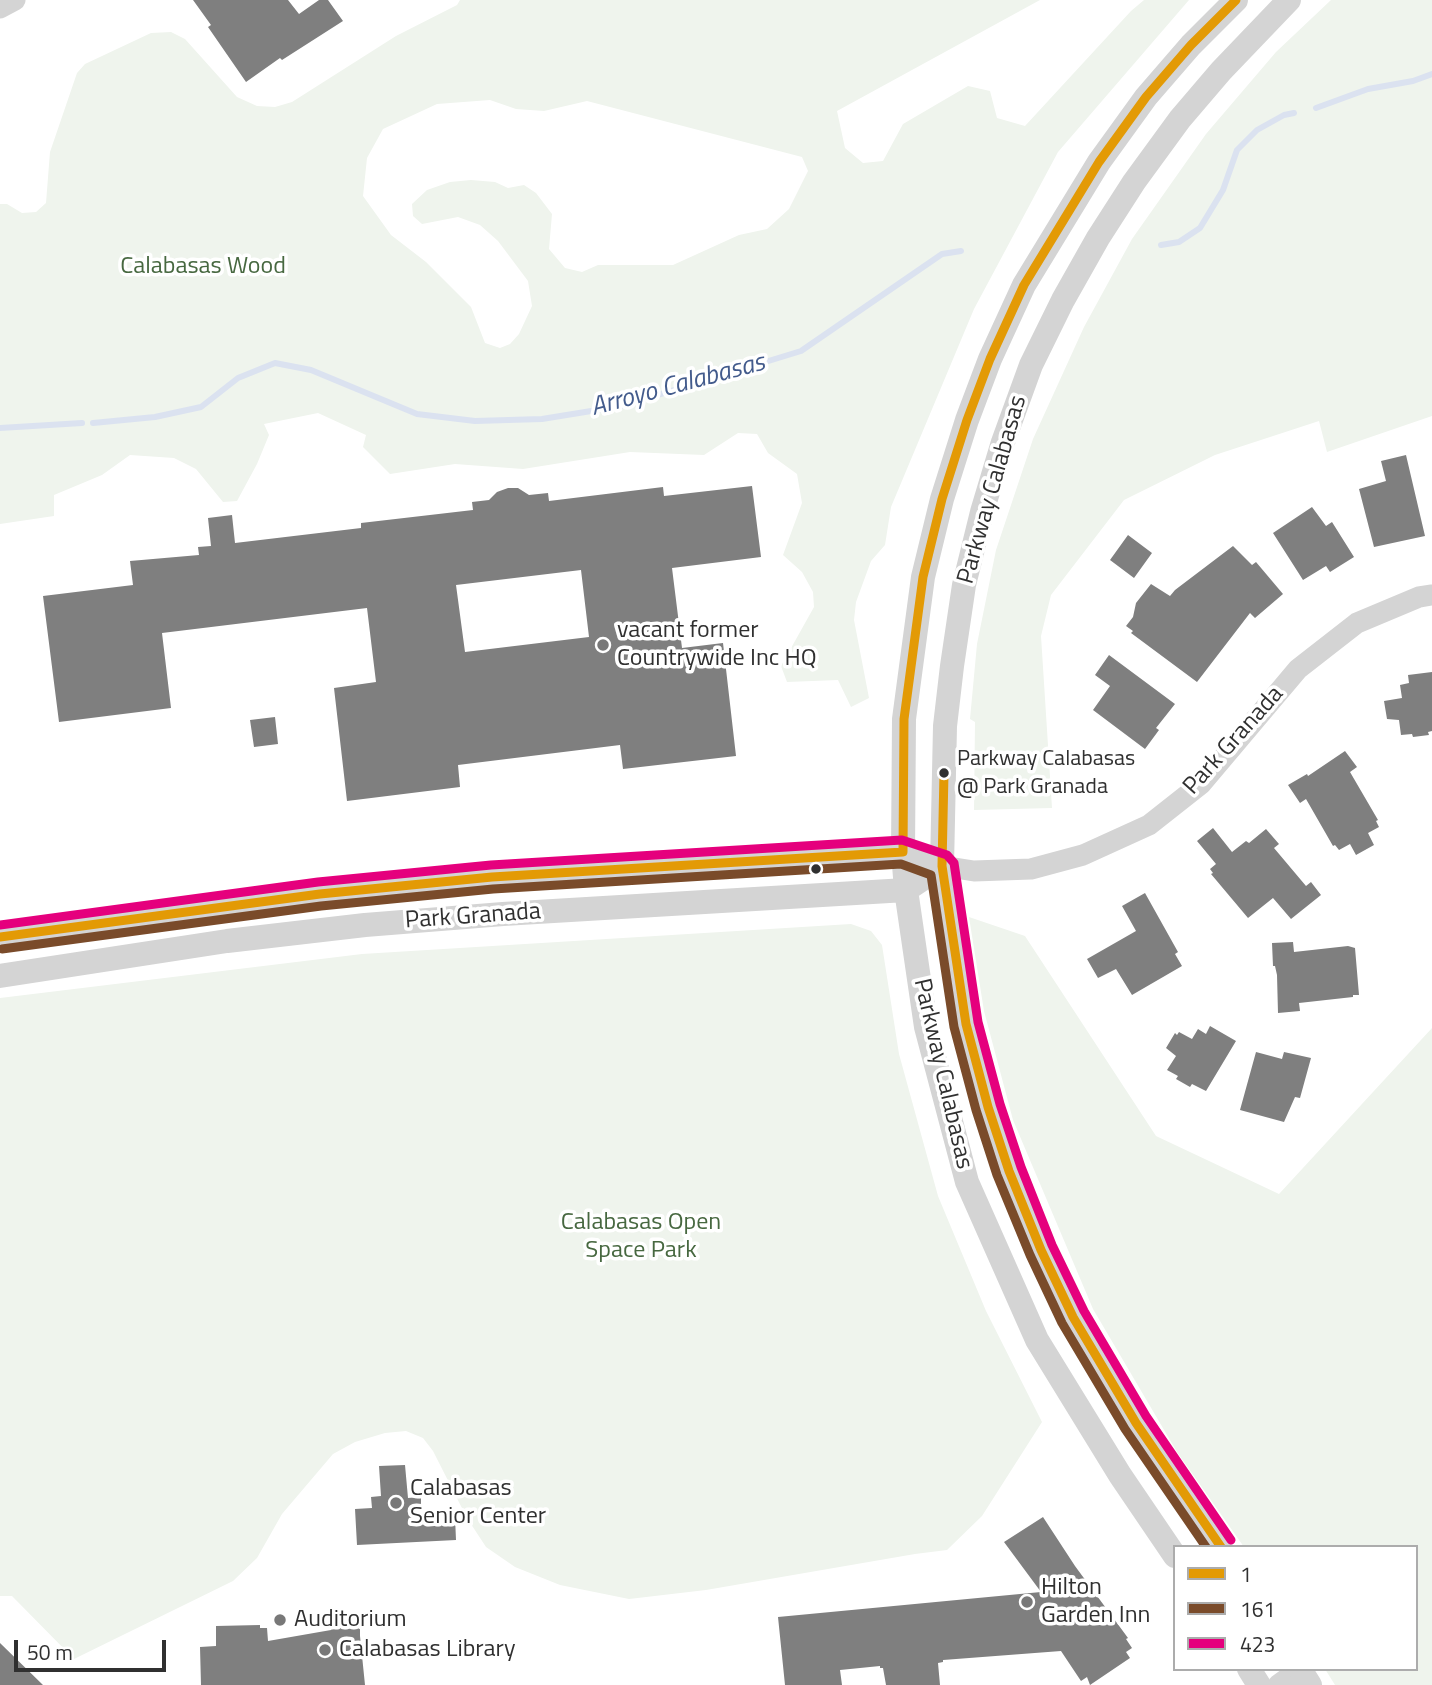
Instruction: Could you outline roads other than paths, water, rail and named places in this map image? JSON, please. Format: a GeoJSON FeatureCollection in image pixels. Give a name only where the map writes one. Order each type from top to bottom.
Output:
{"type":"FeatureCollection","features":[{"type":"Feature","properties":{"kind":"street"},"geometry":{"type":"LineString","coordinates":[[0,8],[15,0]]}},
{"type":"Feature","properties":{"kind":"street","name":"Parkway Calabasas"},"geometry":{"type":"LineString","coordinates":[[1173,1553],[1120,1475],[1037,1340],[967,1182],[926,1027],[906,890],[903,852],[904,719],[923,577],[942,499],[990,359],[1024,285],[1099,162],[1146,97],[1191,45],[1236,0]]}},
{"type":"Feature","properties":{"kind":"street","name":"Parkway Calabasas"},"geometry":{"type":"LineString","coordinates":[[1220,1545],[1136,1423],[1073,1317],[1018,1194],[988,1107],[966,1024],[942,866],[945,726],[964,585],[1003,442],[1031,365],[1063,300],[1134,182],[1180,119],[1221,71],[1289,0]]}},
{"type":"Feature","properties":{"kind":"street","name":"Park Granada"},"geometry":{"type":"LineString","coordinates":[[0,937],[320,894],[452,881],[903,852],[942,866],[974,871],[1031,869],[1083,855],[1149,825],[1201,784],[1298,669],[1357,623],[1419,597],[1432,595]]}},
{"type":"Feature","properties":{"kind":"street"},"geometry":{"type":"LineString","coordinates":[[906,890],[942,866]]}},
{"type":"Feature","properties":{"kind":"street","name":"Park Granada"},"geometry":{"type":"LineString","coordinates":[[0,975],[226,941],[365,925],[906,890]]}},
{"type":"Feature","properties":{"kind":"street"},"geometry":{"type":"LineString","coordinates":[[1278,1685],[1297,1671]]}},
{"type":"Feature","properties":{"kind":"waterway","name":"Arroyo Calabasas"},"geometry":{"type":"LineString","coordinates":[[1316,108],[1368,89],[1413,81],[1432,74]]}},
{"type":"Feature","properties":{"kind":"waterway","name":"Arroyo Calabasas"},"geometry":{"type":"LineString","coordinates":[[1161,245],[1179,242],[1200,228],[1223,190],[1237,150],[1257,130],[1284,115],[1294,113]]}},
{"type":"Feature","properties":{"kind":"waterway","name":"Arroyo Calabasas"},"geometry":{"type":"LineString","coordinates":[[93,423],[155,417],[201,407],[238,378],[275,363],[311,370],[417,414],[475,421],[542,419],[622,406],[801,351],[942,254],[961,251]]}},
{"type":"Feature","properties":{"kind":"waterway","name":"Arroyo Calabasas"},"geometry":{"type":"LineString","coordinates":[[0,428],[82,423]]}},
{"type":"Feature","properties":{"kind":"place","name":"vacant former Countrywide Inc HQ"},"geometry":{"type":"Point","coordinates":[603,645]}},
{"type":"Feature","properties":{"kind":"place","name":"Parkway Calabasas @ Park Granada"},"geometry":{"type":"Point","coordinates":[944,773]}},
{"type":"Feature","properties":{"kind":"place","name":"Calabasas Senior Center"},"geometry":{"type":"Point","coordinates":[396,1503]}},
{"type":"Feature","properties":{"kind":"place","name":"Hilton Garden Inn"},"geometry":{"type":"Point","coordinates":[1027,1602]}},
{"type":"Feature","properties":{"kind":"place","name":"Auditorium"},"geometry":{"type":"Point","coordinates":[280,1620]}},
{"type":"Feature","properties":{"kind":"place","name":"Calabasas Library"},"geometry":{"type":"Point","coordinates":[325,1650]}},
{"type":"Feature","properties":{"kind":"park label","name":"Calabasas Wood"},"geometry":{"type":"Point","coordinates":[203,267]}},
{"type":"Feature","properties":{"kind":"park label","name":"Calabasas Open Space Park"},"geometry":{"type":"Point","coordinates":[641,1237]}}]}
